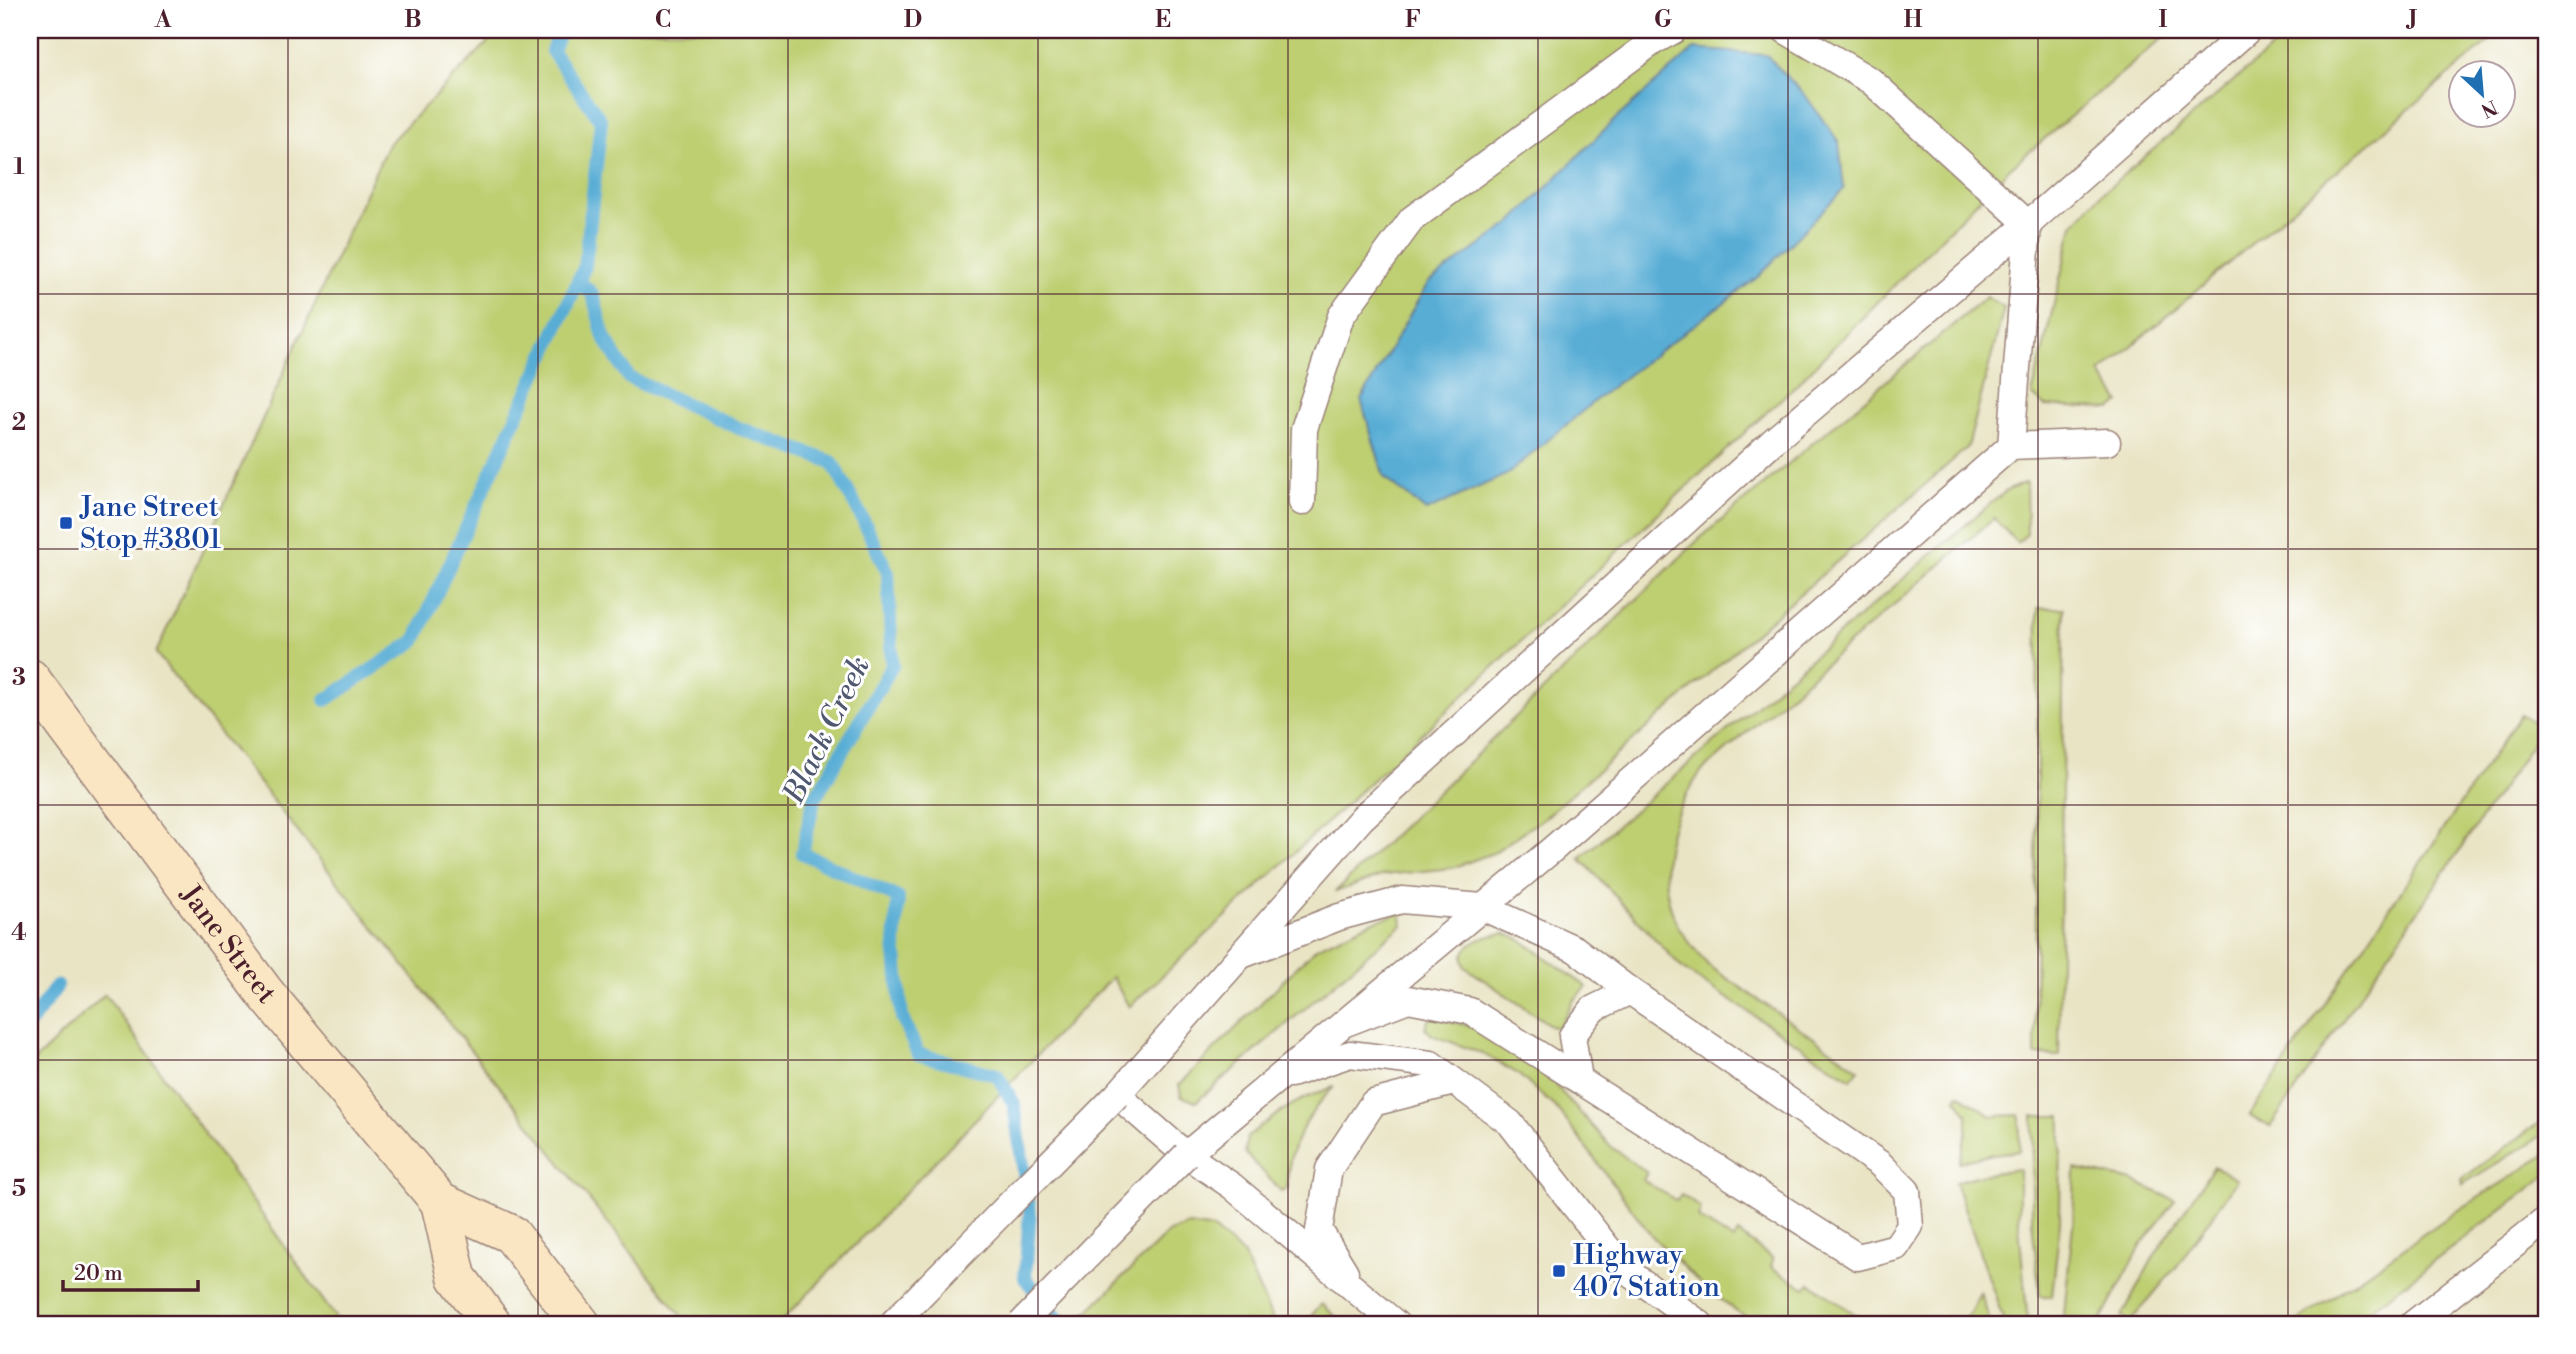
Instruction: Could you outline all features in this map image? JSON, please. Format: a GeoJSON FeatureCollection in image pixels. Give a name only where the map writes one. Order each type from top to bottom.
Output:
{"type":"FeatureCollection","features":[{"type":"Feature","properties":{"kind":"main road","name":"Jane Street"},"geometry":{"type":"LineString","coordinates":[[30,678],[266,994],[440,1202],[511,1234],[581,1324]]}},
{"type":"Feature","properties":{"kind":"main road","name":"Jane Street"},"geometry":{"type":"LineString","coordinates":[[440,1202],[457,1277],[492,1324]]}},
{"type":"Feature","properties":{"kind":"lane"},"geometry":{"type":"LineString","coordinates":[[1302,502],[1304,429],[1341,316],[1412,219],[1654,41],[1674,30]]}},
{"type":"Feature","properties":{"kind":"lane"},"geometry":{"type":"LineString","coordinates":[[1785,30],[1871,80],[2028,224]]}},
{"type":"Feature","properties":{"kind":"lane"},"geometry":{"type":"LineString","coordinates":[[892,1324],[1117,1095],[1362,818],[1772,442],[2028,224],[2248,30]]}},
{"type":"Feature","properties":{"kind":"lane"},"geometry":{"type":"LineString","coordinates":[[2011,446],[2028,224]]}},
{"type":"Feature","properties":{"kind":"lane"},"geometry":{"type":"LineString","coordinates":[[1021,1324],[1186,1155],[1564,839],[2011,446],[2107,442]]}},
{"type":"Feature","properties":{"kind":"lane"},"geometry":{"type":"LineString","coordinates":[[1237,957],[1339,917],[1402,900],[1482,907],[1575,949],[1630,991],[1880,1164],[1907,1191],[1910,1226],[1896,1247],[1858,1257],[1470,1011],[1408,999],[1343,1024]]}},
{"type":"Feature","properties":{"kind":"lane"},"geometry":{"type":"LineString","coordinates":[[1579,1079],[1572,1036],[1593,1009],[1630,991]]}},
{"type":"Feature","properties":{"kind":"lane"},"geometry":{"type":"LineString","coordinates":[[1276,1079],[1350,1054],[1431,1064],[1510,1123],[1623,1268],[1700,1324]]}},
{"type":"Feature","properties":{"kind":"lane"},"geometry":{"type":"LineString","coordinates":[[1359,1295],[1319,1230],[1329,1169],[1373,1102],[1454,1082]]}},
{"type":"Feature","properties":{"kind":"lane"},"geometry":{"type":"LineString","coordinates":[[1117,1095],[1186,1155],[1232,1186],[1396,1324]]}},
{"type":"Feature","properties":{"kind":"lane"},"geometry":{"type":"LineString","coordinates":[[2413,1324],[2546,1220]]}},
{"type":"Feature","properties":{"kind":"green space"},"geometry":{"type":"Polygon","coordinates":[[[500,30],[2172,30],[2009,169],[1798,383],[1129,1007],[1112,977],[779,1324],[688,1324],[156,653],[388,144],[500,30]]]}},
{"type":"Feature","properties":{"kind":"green space"},"geometry":{"type":"Polygon","coordinates":[[[2293,30],[2510,30],[2495,36],[2467,60],[2446,60],[2446,78],[2100,373],[2120,402],[2112,409],[2045,406],[2032,395],[2073,225],[2100,195],[2293,30]]]}},
{"type":"Feature","properties":{"kind":"green space"},"geometry":{"type":"Polygon","coordinates":[[[1986,297],[2004,308],[1968,447],[1545,817],[1493,853],[1452,868],[1384,875],[1335,892],[1698,540],[1986,297]]]}},
{"type":"Feature","properties":{"kind":"green space"},"geometry":{"type":"Polygon","coordinates":[[[2026,482],[2027,534],[2017,543],[1994,518],[1701,772],[1680,807],[1673,826],[1665,866],[1666,886],[1670,906],[1685,936],[1708,965],[1859,1069],[1851,1079],[1683,969],[1580,858],[1985,508],[2006,491],[2026,482]]]}},
{"type":"Feature","properties":{"kind":"green space"},"geometry":{"type":"Polygon","coordinates":[[[2038,608],[2064,608],[2059,1056],[2035,1055],[2038,608]]]}},
{"type":"Feature","properties":{"kind":"green space"},"geometry":{"type":"Polygon","coordinates":[[[2521,714],[2543,728],[2270,1127],[2249,1116],[2521,714]]]}},
{"type":"Feature","properties":{"kind":"green space"},"geometry":{"type":"Polygon","coordinates":[[[1401,913],[1402,925],[1196,1102],[1181,1096],[1179,1085],[1316,948],[1371,922],[1401,913]]]}},
{"type":"Feature","properties":{"kind":"green space"},"geometry":{"type":"Polygon","coordinates":[[[1504,933],[1521,940],[1587,987],[1573,1001],[1559,1027],[1553,1027],[1465,967],[1464,952],[1468,947],[1481,939],[1504,933]]]}},
{"type":"Feature","properties":{"kind":"green space"},"geometry":{"type":"Polygon","coordinates":[[[105,994],[340,1324],[30,1324],[30,1065],[105,994]]]}},
{"type":"Feature","properties":{"kind":"green space"},"geometry":{"type":"Polygon","coordinates":[[[1434,1017],[1477,1028],[1540,1068],[1610,1146],[1647,1173],[1643,1180],[1677,1201],[1681,1195],[1701,1208],[1698,1218],[1733,1240],[1738,1233],[1773,1259],[1771,1267],[1805,1288],[1810,1283],[1869,1324],[1755,1324],[1705,1288],[1652,1236],[1558,1110],[1518,1074],[1483,1054],[1432,1035],[1425,1028],[1428,1020],[1434,1017]]]}},
{"type":"Feature","properties":{"kind":"green space"},"geometry":{"type":"Polygon","coordinates":[[[1334,1087],[1300,1133],[1290,1160],[1288,1188],[1281,1191],[1245,1153],[1247,1137],[1288,1108],[1334,1087]]]}},
{"type":"Feature","properties":{"kind":"green space"},"geometry":{"type":"Polygon","coordinates":[[[1959,1094],[1992,1116],[2020,1115],[2019,1151],[1959,1162],[1967,1130],[1967,1114],[1956,1098],[1959,1094]]]}},
{"type":"Feature","properties":{"kind":"green space"},"geometry":{"type":"Polygon","coordinates":[[[2033,1116],[2061,1116],[2060,1222],[2052,1296],[2040,1296],[2032,1221],[2033,1116]]]}},
{"type":"Feature","properties":{"kind":"green space"},"geometry":{"type":"Polygon","coordinates":[[[2546,1118],[2546,1133],[2463,1184],[2462,1179],[2546,1118]]]}},
{"type":"Feature","properties":{"kind":"green space"},"geometry":{"type":"Polygon","coordinates":[[[2546,1155],[2546,1176],[2378,1304],[2345,1324],[2294,1324],[2451,1215],[2546,1155]]]}},
{"type":"Feature","properties":{"kind":"green space"},"geometry":{"type":"Polygon","coordinates":[[[2214,1166],[2237,1180],[2177,1266],[2130,1322],[2122,1316],[2154,1256],[2214,1166]]]}},
{"type":"Feature","properties":{"kind":"green space"},"geometry":{"type":"Polygon","coordinates":[[[2019,1169],[2019,1226],[2028,1324],[2005,1324],[1955,1182],[2019,1169]]]}},
{"type":"Feature","properties":{"kind":"green space"},"geometry":{"type":"Polygon","coordinates":[[[2075,1169],[2133,1181],[2175,1200],[2141,1246],[2099,1324],[2063,1324],[2073,1224],[2075,1169]]]}},
{"type":"Feature","properties":{"kind":"green space"},"geometry":{"type":"Polygon","coordinates":[[[1189,1225],[1213,1229],[1243,1254],[1275,1324],[1075,1324],[1169,1232],[1189,1225]]]}},
{"type":"Feature","properties":{"kind":"green space"},"geometry":{"type":"Polygon","coordinates":[[[1980,1292],[1991,1324],[1959,1324],[1970,1313],[1980,1292]]]}},
{"type":"Feature","properties":{"kind":"green space"},"geometry":{"type":"Polygon","coordinates":[[[1322,1304],[1344,1324],[1310,1324],[1315,1310],[1322,1304]]]}},
{"type":"Feature","properties":{"kind":"water"},"geometry":{"type":"Polygon","coordinates":[[[1694,49],[1766,55],[1805,95],[1839,142],[1844,189],[1758,277],[1604,393],[1508,474],[1426,511],[1384,477],[1361,400],[1428,283],[1511,223],[1611,123],[1694,49]]]}},
{"type":"Feature","properties":{"kind":"waterway"},"geometry":{"type":"LineString","coordinates":[[326,700],[415,641],[585,266],[601,121],[552,51],[560,30]]}},
{"type":"Feature","properties":{"kind":"waterway","name":"Black Creek"},"geometry":{"type":"LineString","coordinates":[[578,280],[593,295],[604,337],[629,378],[741,429],[832,462],[888,573],[892,666],[814,800],[802,853],[898,898],[895,944],[902,1018],[918,1054],[997,1075],[1014,1104],[1030,1213],[1025,1278],[1062,1324]]}},
{"type":"Feature","properties":{"kind":"waterway"},"geometry":{"type":"LineString","coordinates":[[30,1023],[57,986]]}},
{"type":"Feature","properties":{"kind":"place","name":"Jane Street Stop #3801"},"geometry":{"type":"Point","coordinates":[66,523]}},
{"type":"Feature","properties":{"kind":"place","name":"Highway 407 Station"},"geometry":{"type":"Point","coordinates":[1559,1271]}}]}
